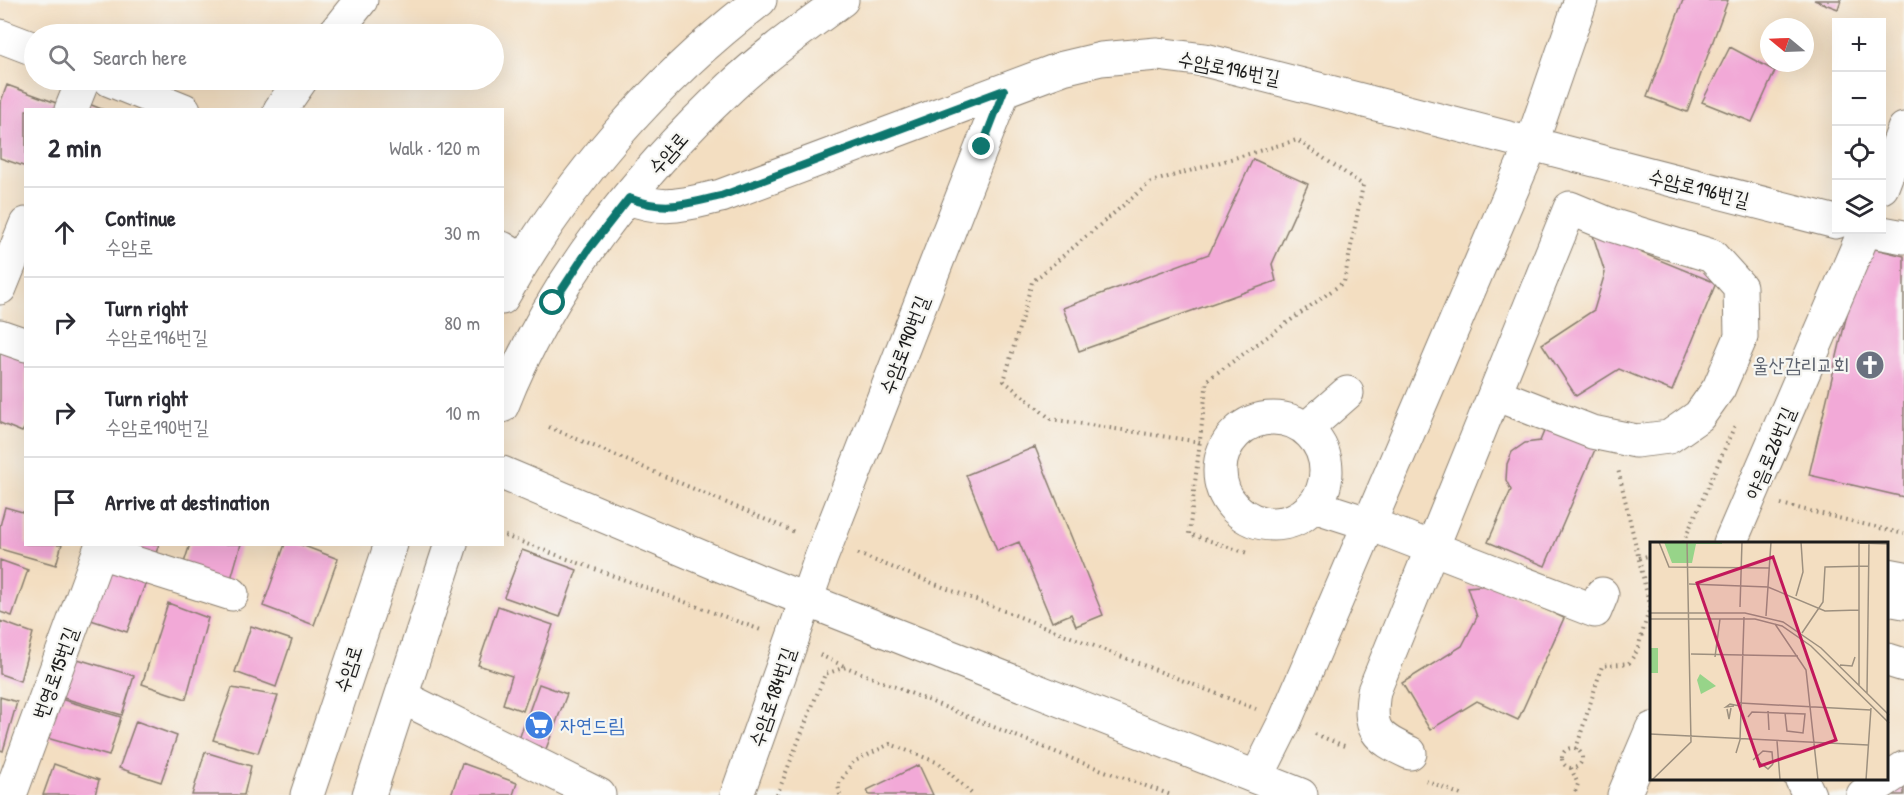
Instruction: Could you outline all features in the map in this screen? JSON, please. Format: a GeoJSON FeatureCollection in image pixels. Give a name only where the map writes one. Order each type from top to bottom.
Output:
{"type":"FeatureCollection","features":[{"type":"Feature","properties":{"kind":"street"},"geometry":{"type":"LineString","coordinates":[[342,24],[361,0]]}},
{"type":"Feature","properties":{"kind":"street"},"geometry":{"type":"LineString","coordinates":[[504,290],[513,254],[631,119],[697,53],[760,0]]}},
{"type":"Feature","properties":{"kind":"street","name":"수암로"},"geometry":{"type":"LineString","coordinates":[[504,401],[517,369],[553,303],[588,250],[673,144],[732,86],[842,0]]}},
{"type":"Feature","properties":{"kind":"street"},"geometry":{"type":"LineString","coordinates":[[504,474],[806,600],[1281,789],[1285,721],[1531,145],[1581,0]]}},
{"type":"Feature","properties":{"kind":"street"},"geometry":{"type":"LineString","coordinates":[[0,36],[24,45]]}},
{"type":"Feature","properties":{"kind":"street","name":"수암로196번길"},"geometry":{"type":"LineString","coordinates":[[629,198],[651,206],[678,206],[721,196],[1072,66],[1101,59],[1158,54],[1205,60],[1260,72],[1531,145],[1832,221]]}},
{"type":"Feature","properties":{"kind":"street"},"geometry":{"type":"LineString","coordinates":[[72,108],[79,90]]}},
{"type":"Feature","properties":{"kind":"street"},"geometry":{"type":"LineString","coordinates":[[135,90],[179,108]]}},
{"type":"Feature","properties":{"kind":"street"},"geometry":{"type":"LineString","coordinates":[[281,108],[294,90]]}},
{"type":"Feature","properties":{"kind":"street","name":"수암로190번길"},"geometry":{"type":"LineString","coordinates":[[806,600],[1004,90]]}},
{"type":"Feature","properties":{"kind":"street"},"geometry":{"type":"LineString","coordinates":[[1884,180],[1904,129]]}},
{"type":"Feature","properties":{"kind":"street"},"geometry":{"type":"LineString","coordinates":[[1414,764],[1376,732],[1370,716],[1374,691],[1570,208],[1611,225],[1712,256],[1740,287],[1741,338],[1719,388],[1699,416],[1669,437],[1636,441],[1610,436],[1550,417],[1495,393]]}},
{"type":"Feature","properties":{"kind":"street"},"geometry":{"type":"LineString","coordinates":[[0,288],[24,229]]}},
{"type":"Feature","properties":{"kind":"street","name":"야음로26번길"},"geometry":{"type":"LineString","coordinates":[[1740,541],[1751,496],[1863,234]]}},
{"type":"Feature","properties":{"kind":"street"},"geometry":{"type":"LineString","coordinates":[[1886,234],[1904,237]]}},
{"type":"Feature","properties":{"kind":"street"},"geometry":{"type":"LineString","coordinates":[[0,336],[24,344]]}},
{"type":"Feature","properties":{"kind":"street"},"geometry":{"type":"LineString","coordinates":[[1306,429],[1347,393]]}},
{"type":"Feature","properties":{"kind":"street"},"geometry":{"type":"LineString","coordinates":[[1272,417],[1290,420],[1306,429],[1317,441],[1324,457],[1326,474],[1322,491],[1314,506],[1300,518],[1283,524],[1265,525],[1248,520],[1234,509],[1224,494],[1219,477],[1220,459],[1227,443],[1239,430],[1255,421],[1272,417]]}},
{"type":"Feature","properties":{"kind":"street"},"geometry":{"type":"LineString","coordinates":[[1314,506],[1370,524],[1595,611],[1602,594]]}},
{"type":"Feature","properties":{"kind":"street","name":"수암로"},"geometry":{"type":"LineString","coordinates":[[307,795],[391,546]]}},
{"type":"Feature","properties":{"kind":"street"},"geometry":{"type":"LineString","coordinates":[[369,795],[450,546]]}},
{"type":"Feature","properties":{"kind":"street","name":"번영로15번길"},"geometry":{"type":"LineString","coordinates":[[10,795],[101,548],[231,594]]}},
{"type":"Feature","properties":{"kind":"street"},"geometry":{"type":"LineString","coordinates":[[1889,575],[1904,579]]}},
{"type":"Feature","properties":{"kind":"street"},"geometry":{"type":"LineString","coordinates":[[1889,598],[1904,602]]}},
{"type":"Feature","properties":{"kind":"street","name":"수암로184번길"},"geometry":{"type":"LineString","coordinates":[[737,795],[806,600]]}},
{"type":"Feature","properties":{"kind":"street"},"geometry":{"type":"LineString","coordinates":[[1889,661],[1904,665]]}},
{"type":"Feature","properties":{"kind":"street"},"geometry":{"type":"LineString","coordinates":[[402,697],[599,795]]}},
{"type":"Feature","properties":{"kind":"street"},"geometry":{"type":"LineString","coordinates":[[1624,795],[1650,734]]}},
{"type":"Feature","properties":{"kind":"street"},"geometry":{"type":"LineString","coordinates":[[1889,778],[1904,768]]}},
{"type":"Feature","properties":{"kind":"street"},"geometry":{"type":"LineString","coordinates":[[1802,780],[1809,795]]}},
{"type":"Feature","properties":{"kind":"street"},"geometry":{"type":"LineString","coordinates":[[1863,795],[1886,780]]}},
{"type":"Feature","properties":{"kind":"path"},"geometry":{"type":"LineString","coordinates":[[1200,442],[1051,419],[1004,381],[1032,282],[1151,182],[1297,140],[1363,185],[1344,282],[1207,380],[1200,442],[1189,534],[1250,554]]}},
{"type":"Feature","properties":{"kind":"path"},"geometry":{"type":"LineString","coordinates":[[1683,542],[1739,417]]}},
{"type":"Feature","properties":{"kind":"path"},"geometry":{"type":"LineString","coordinates":[[549,427],[826,545],[839,546],[1351,749]]}},
{"type":"Feature","properties":{"kind":"path"},"geometry":{"type":"LineString","coordinates":[[1576,750],[1602,666],[1629,663],[1637,651],[1650,607],[1610,436]]}},
{"type":"Feature","properties":{"kind":"path"},"geometry":{"type":"LineString","coordinates":[[1751,496],[1904,534]]}},
{"type":"Feature","properties":{"kind":"path"},"geometry":{"type":"LineString","coordinates":[[505,536],[791,641],[846,667],[1080,762],[1171,795]]}},
{"type":"Feature","properties":{"kind":"path"},"geometry":{"type":"LineString","coordinates":[[1639,558],[1650,555]]}},
{"type":"Feature","properties":{"kind":"path"},"geometry":{"type":"LineString","coordinates":[[777,795],[825,674],[846,667]]}},
{"type":"Feature","properties":{"kind":"path"},"geometry":{"type":"LineString","coordinates":[[840,795],[838,785],[853,762],[890,744],[939,763],[974,795]]}},
{"type":"Feature","properties":{"kind":"path"},"geometry":{"type":"LineString","coordinates":[[1571,768],[1581,761],[1581,754],[1576,750],[1567,749],[1562,757],[1563,763],[1571,768],[1578,784],[1574,795]]}},
{"type":"Feature","properties":{"kind":"path"},"geometry":{"type":"LineString","coordinates":[[1414,764],[1461,795]]}},
{"type":"Feature","properties":{"kind":"building"},"geometry":{"type":"Polygon","coordinates":[[[1683,0],[1728,0],[1687,112],[1647,97],[1683,0]]]}},
{"type":"Feature","properties":{"kind":"building"},"geometry":{"type":"Polygon","coordinates":[[[1814,0],[1841,0],[1838,9],[1814,0]]]}},
{"type":"Feature","properties":{"kind":"building"},"geometry":{"type":"Polygon","coordinates":[[[1730,47],[1760,63],[1760,72],[1775,72],[1752,122],[1702,102],[1730,47]]]}},
{"type":"Feature","properties":{"kind":"building"},"geometry":{"type":"Polygon","coordinates":[[[7,85],[59,104],[57,108],[24,108],[24,166],[0,158],[0,104],[7,85]]]}},
{"type":"Feature","properties":{"kind":"building"},"geometry":{"type":"Polygon","coordinates":[[[89,104],[99,108],[87,108],[89,104]]]}},
{"type":"Feature","properties":{"kind":"building"},"geometry":{"type":"Polygon","coordinates":[[[1253,159],[1308,184],[1272,264],[1276,281],[1079,351],[1063,308],[1209,254],[1253,159]]]}},
{"type":"Feature","properties":{"kind":"building"},"geometry":{"type":"Polygon","coordinates":[[[1591,229],[1627,230],[1642,253],[1716,283],[1672,391],[1619,369],[1576,396],[1542,344],[1594,310],[1605,273],[1591,229]]]}},
{"type":"Feature","properties":{"kind":"building","name":"울산감리교회"},"geometry":{"type":"Polygon","coordinates":[[[1863,246],[1904,256],[1904,497],[1809,475],[1863,246]]]}},
{"type":"Feature","properties":{"kind":"building"},"geometry":{"type":"Polygon","coordinates":[[[0,348],[24,358],[24,428],[22,432],[0,423],[0,348]]]}},
{"type":"Feature","properties":{"kind":"building"},"geometry":{"type":"Polygon","coordinates":[[[1550,417],[1600,438],[1545,566],[1488,542],[1511,490],[1506,480],[1507,464],[1512,452],[1525,443],[1540,441],[1550,417]]]}},
{"type":"Feature","properties":{"kind":"building"},"geometry":{"type":"Polygon","coordinates":[[[1035,447],[1103,615],[1076,626],[1071,614],[1052,622],[1019,542],[997,551],[966,475],[1035,447]]]}},
{"type":"Feature","properties":{"kind":"building"},"geometry":{"type":"Polygon","coordinates":[[[5,507],[24,512],[24,546],[61,546],[56,565],[0,549],[0,526],[5,507]]]}},
{"type":"Feature","properties":{"kind":"building"},"geometry":{"type":"Polygon","coordinates":[[[128,546],[158,546],[155,556],[128,546]]]}},
{"type":"Feature","properties":{"kind":"building"},"geometry":{"type":"Polygon","coordinates":[[[189,546],[240,546],[229,586],[182,569],[189,546]]]}},
{"type":"Feature","properties":{"kind":"building"},"geometry":{"type":"Polygon","coordinates":[[[284,546],[304,546],[338,559],[314,625],[263,606],[284,546]]]}},
{"type":"Feature","properties":{"kind":"building"},"geometry":{"type":"Polygon","coordinates":[[[522,550],[577,570],[560,617],[504,597],[522,550]]]}},
{"type":"Feature","properties":{"kind":"building"},"geometry":{"type":"Polygon","coordinates":[[[0,560],[28,570],[12,616],[0,612],[0,560]]]}},
{"type":"Feature","properties":{"kind":"building"},"geometry":{"type":"Polygon","coordinates":[[[104,564],[149,574],[127,632],[85,618],[104,564]]]}},
{"type":"Feature","properties":{"kind":"building"},"geometry":{"type":"Polygon","coordinates":[[[1492,585],[1564,618],[1518,720],[1477,701],[1430,730],[1402,683],[1462,646],[1477,617],[1467,587],[1492,585]]]}},
{"type":"Feature","properties":{"kind":"building"},"geometry":{"type":"Polygon","coordinates":[[[168,603],[208,618],[186,699],[142,684],[168,603]]]}},
{"type":"Feature","properties":{"kind":"building"},"geometry":{"type":"Polygon","coordinates":[[[498,606],[553,625],[523,711],[503,704],[512,676],[478,665],[498,606]]]}},
{"type":"Feature","properties":{"kind":"building"},"geometry":{"type":"Polygon","coordinates":[[[0,621],[33,633],[20,681],[0,674],[0,621]]]}},
{"type":"Feature","properties":{"kind":"building"},"geometry":{"type":"Polygon","coordinates":[[[251,626],[292,640],[276,687],[235,672],[251,626]]]}},
{"type":"Feature","properties":{"kind":"building"},"geometry":{"type":"Polygon","coordinates":[[[71,657],[134,676],[122,715],[60,697],[71,657]]]}},
{"type":"Feature","properties":{"kind":"building"},"geometry":{"type":"Polygon","coordinates":[[[539,684],[567,694],[546,749],[519,739],[539,684]]]}},
{"type":"Feature","properties":{"kind":"building"},"geometry":{"type":"Polygon","coordinates":[[[232,688],[278,696],[258,753],[213,740],[232,688]]]}},
{"type":"Feature","properties":{"kind":"building"},"geometry":{"type":"Polygon","coordinates":[[[0,697],[17,702],[3,751],[0,750],[0,697]]]}},
{"type":"Feature","properties":{"kind":"building"},"geometry":{"type":"Polygon","coordinates":[[[57,698],[121,717],[109,756],[47,738],[57,698]]]}},
{"type":"Feature","properties":{"kind":"building"},"geometry":{"type":"Polygon","coordinates":[[[136,721],[177,736],[161,782],[119,768],[136,721]]]}},
{"type":"Feature","properties":{"kind":"building"},"geometry":{"type":"Polygon","coordinates":[[[205,752],[251,766],[244,795],[192,795],[205,752]]]}},
{"type":"Feature","properties":{"kind":"building"},"geometry":{"type":"Polygon","coordinates":[[[462,763],[517,783],[513,795],[451,795],[462,763]]]}},
{"type":"Feature","properties":{"kind":"building"},"geometry":{"type":"Polygon","coordinates":[[[54,764],[99,780],[95,795],[43,795],[54,764]]]}},
{"type":"Feature","properties":{"kind":"building"},"geometry":{"type":"Polygon","coordinates":[[[919,765],[933,795],[869,795],[867,790],[919,765]]]}},
{"type":"Feature","properties":{"kind":"building"},"geometry":{"type":"Polygon","coordinates":[[[1904,780],[1904,795],[1892,795],[1904,780]]]}},
{"type":"Feature","properties":{"kind":"place","name":"울산감리교회"},"geometry":{"type":"Point","coordinates":[1870,365]}},
{"type":"Feature","properties":{"kind":"place","name":"자연드림"},"geometry":{"type":"Point","coordinates":[539,725]}},
{"type":"Feature","properties":{"kind":"route"},"geometry":{"type":"LineString","coordinates":[[553,303],[588,250],[629,198],[651,206],[678,206],[721,196],[1004,90],[982,147]]}}]}
